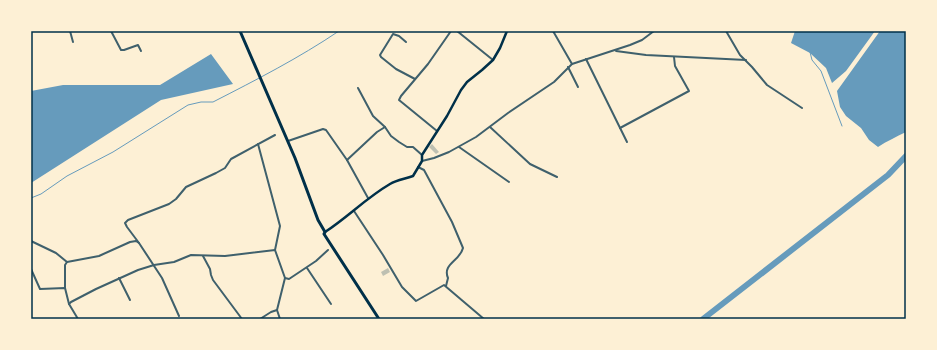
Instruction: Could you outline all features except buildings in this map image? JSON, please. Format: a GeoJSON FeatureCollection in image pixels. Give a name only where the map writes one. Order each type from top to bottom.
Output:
{"type":"FeatureCollection","features":[{"type":"Feature","properties":{"kind":"highway"},"geometry":{"type":"LineString","coordinates":[[240,31],[288,141],[318,220],[325,232],[324,234],[379,319]]}},
{"type":"Feature","properties":{"kind":"main road"},"geometry":{"type":"LineString","coordinates":[[325,232],[368,198],[391,183],[413,176],[422,161],[422,155],[438,131],[461,90],[467,82],[493,60],[507,31]]}},
{"type":"Feature","properties":{"kind":"street"},"geometry":{"type":"LineString","coordinates":[[70,31],[72,42]]}},
{"type":"Feature","properties":{"kind":"street"},"geometry":{"type":"LineString","coordinates":[[111,31],[121,50],[138,44],[141,51]]}},
{"type":"Feature","properties":{"kind":"street"},"geometry":{"type":"LineString","coordinates":[[438,131],[399,100],[428,64],[451,31]]}},
{"type":"Feature","properties":{"kind":"street"},"geometry":{"type":"LineString","coordinates":[[457,31],[493,60]]}},
{"type":"Feature","properties":{"kind":"street"},"geometry":{"type":"LineString","coordinates":[[553,31],[572,64]]}},
{"type":"Feature","properties":{"kind":"street"},"geometry":{"type":"LineString","coordinates":[[422,161],[434,158],[459,147],[476,137],[554,82],[572,64],[614,51],[642,40],[654,31]]}},
{"type":"Feature","properties":{"kind":"street"},"geometry":{"type":"LineString","coordinates":[[726,31],[736,49],[767,85],[802,108]]}},
{"type":"Feature","properties":{"kind":"street"},"geometry":{"type":"LineString","coordinates":[[406,42],[399,36],[393,34],[380,54],[381,57],[396,69],[415,79]]}},
{"type":"Feature","properties":{"kind":"street"},"geometry":{"type":"LineString","coordinates":[[614,51],[646,56],[746,60]]}},
{"type":"Feature","properties":{"kind":"street"},"geometry":{"type":"LineString","coordinates":[[620,128],[689,91],[675,66],[674,57]]}},
{"type":"Feature","properties":{"kind":"street"},"geometry":{"type":"LineString","coordinates":[[586,59],[627,142]]}},
{"type":"Feature","properties":{"kind":"street"},"geometry":{"type":"LineString","coordinates":[[568,67],[578,87]]}},
{"type":"Feature","properties":{"kind":"street"},"geometry":{"type":"LineString","coordinates":[[358,88],[374,116],[385,127],[391,136],[407,147],[414,147],[422,155]]}},
{"type":"Feature","properties":{"kind":"street"},"geometry":{"type":"LineString","coordinates":[[347,160],[376,132],[385,127]]}},
{"type":"Feature","properties":{"kind":"street"},"geometry":{"type":"LineString","coordinates":[[490,127],[530,164],[557,177]]}},
{"type":"Feature","properties":{"kind":"street"},"geometry":{"type":"LineString","coordinates":[[288,141],[324,129],[327,131],[347,160],[368,198]]}},
{"type":"Feature","properties":{"kind":"street"},"geometry":{"type":"LineString","coordinates":[[179,316],[162,278],[127,227],[126,223],[128,220],[169,204],[176,199],[186,187],[225,168],[231,159],[275,135]]}},
{"type":"Feature","properties":{"kind":"street"},"geometry":{"type":"LineString","coordinates":[[258,144],[280,226],[275,250],[285,278],[277,310],[280,319]]}},
{"type":"Feature","properties":{"kind":"street"},"geometry":{"type":"LineString","coordinates":[[459,147],[509,182]]}},
{"type":"Feature","properties":{"kind":"street"},"geometry":{"type":"LineString","coordinates":[[418,167],[424,170],[452,222],[463,248],[458,258],[447,268],[446,273],[448,278],[446,286]]}},
{"type":"Feature","properties":{"kind":"street"},"geometry":{"type":"LineString","coordinates":[[354,210],[402,287],[416,301],[442,286],[446,286]]}},
{"type":"Feature","properties":{"kind":"street"},"geometry":{"type":"LineString","coordinates":[[31,241],[56,253],[67,262],[99,256],[130,242],[136,241],[139,244]]}},
{"type":"Feature","properties":{"kind":"street"},"geometry":{"type":"LineString","coordinates":[[69,304],[119,278],[154,265],[174,262],[191,255],[225,256],[275,250]]}},
{"type":"Feature","properties":{"kind":"street"},"geometry":{"type":"LineString","coordinates":[[285,278],[291,279],[316,261],[328,250]]}},
{"type":"Feature","properties":{"kind":"street"},"geometry":{"type":"LineString","coordinates":[[203,256],[214,280],[242,319]]}},
{"type":"Feature","properties":{"kind":"street"},"geometry":{"type":"LineString","coordinates":[[67,262],[65,265],[65,288],[69,304],[78,319]]}},
{"type":"Feature","properties":{"kind":"street"},"geometry":{"type":"LineString","coordinates":[[307,268],[332,304]]}},
{"type":"Feature","properties":{"kind":"street"},"geometry":{"type":"LineString","coordinates":[[31,269],[40,289],[65,288]]}},
{"type":"Feature","properties":{"kind":"street"},"geometry":{"type":"LineString","coordinates":[[119,278],[130,300]]}},
{"type":"Feature","properties":{"kind":"street"},"geometry":{"type":"LineString","coordinates":[[446,286],[484,319]]}},
{"type":"Feature","properties":{"kind":"street"},"geometry":{"type":"LineString","coordinates":[[260,319],[277,310]]}},
{"type":"Feature","properties":{"kind":"water"},"geometry":{"type":"Polygon","coordinates":[[[795,31],[875,31],[846,71],[832,83],[826,68],[810,53],[791,43],[795,31]]]}},
{"type":"Feature","properties":{"kind":"water"},"geometry":{"type":"Polygon","coordinates":[[[880,31],[906,31],[906,132],[878,147],[869,140],[861,128],[846,116],[840,107],[837,91],[880,31]]]}},
{"type":"Feature","properties":{"kind":"water"},"geometry":{"type":"Polygon","coordinates":[[[211,54],[233,84],[161,100],[31,183],[31,91],[63,85],[160,85],[211,54]]]}},
{"type":"Feature","properties":{"kind":"waterway"},"geometry":{"type":"LineString","coordinates":[[31,198],[41,194],[67,176],[113,152],[188,105],[201,102],[213,102],[293,60],[339,31]]}},
{"type":"Feature","properties":{"kind":"waterway"},"geometry":{"type":"LineString","coordinates":[[810,52],[812,60],[821,71],[842,126]]}},
{"type":"Feature","properties":{"kind":"waterway"},"geometry":{"type":"LineString","coordinates":[[703,319],[888,175],[906,156]]}}]}
